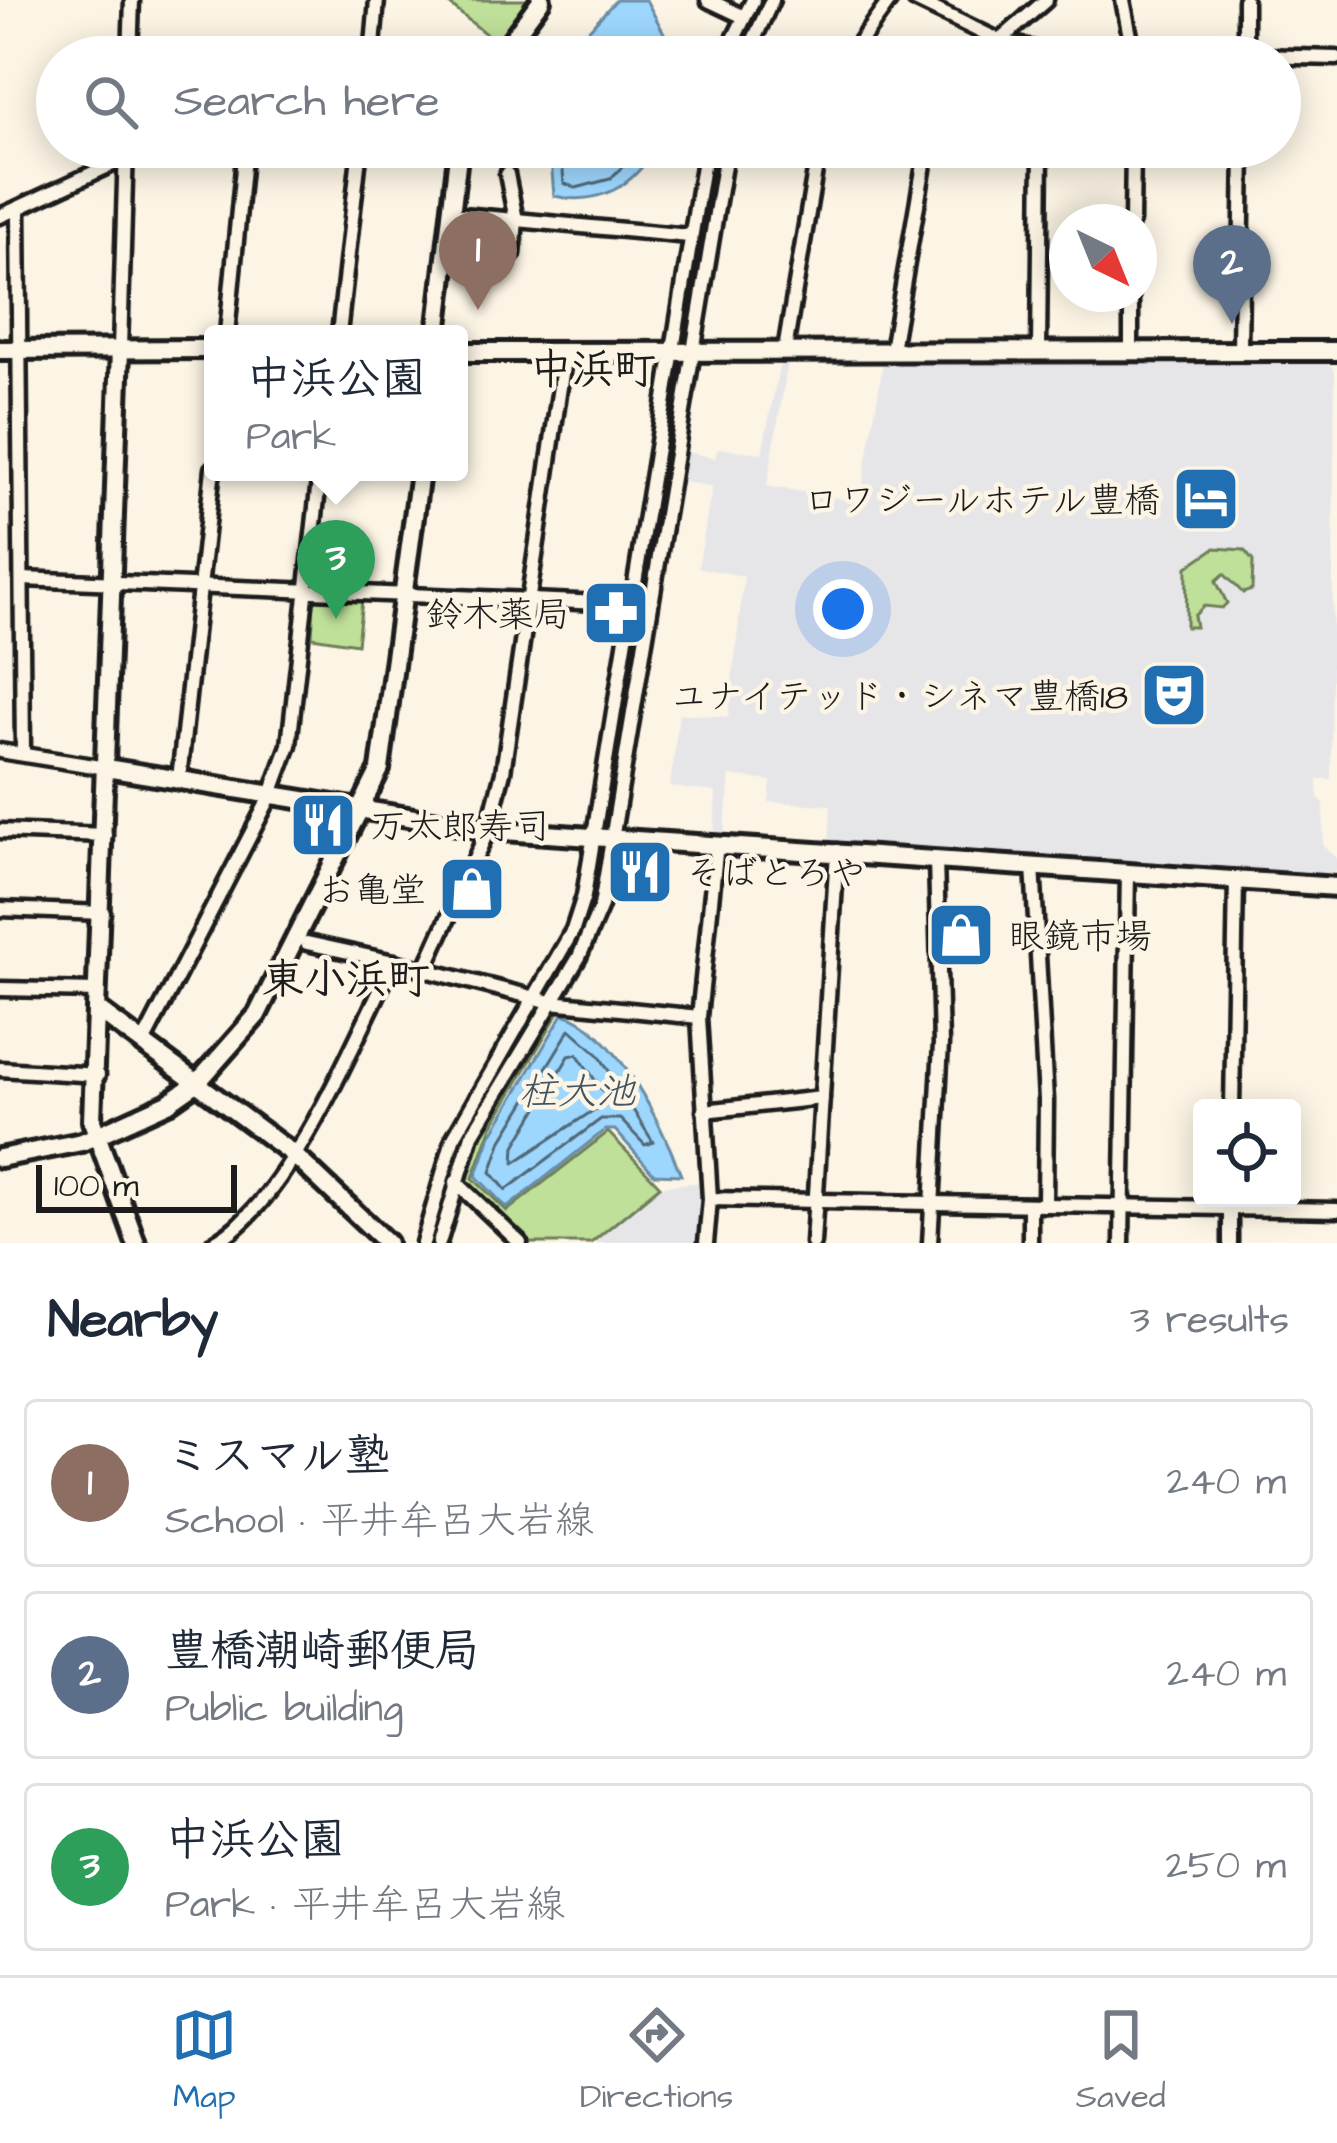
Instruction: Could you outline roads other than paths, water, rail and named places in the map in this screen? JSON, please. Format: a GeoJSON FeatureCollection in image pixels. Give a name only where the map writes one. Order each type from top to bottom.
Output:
{"type":"FeatureCollection","features":[{"type":"Feature","properties":{"kind":"street"},"geometry":{"type":"LineString","coordinates":[[131,36],[132,0]]}},
{"type":"Feature","properties":{"kind":"street"},"geometry":{"type":"LineString","coordinates":[[374,36],[377,0]]}},
{"type":"Feature","properties":{"kind":"street"},"geometry":{"type":"LineString","coordinates":[[514,36],[541,0]]}},
{"type":"Feature","properties":{"kind":"street"},"geometry":{"type":"LineString","coordinates":[[708,0],[742,16]]}},
{"type":"Feature","properties":{"kind":"street"},"geometry":{"type":"LineString","coordinates":[[734,36],[753,0]]}},
{"type":"Feature","properties":{"kind":"street"},"geometry":{"type":"LineString","coordinates":[[756,36],[772,0]]}},
{"type":"Feature","properties":{"kind":"street"},"geometry":{"type":"LineString","coordinates":[[864,36],[890,0]]}},
{"type":"Feature","properties":{"kind":"street"},"geometry":{"type":"LineString","coordinates":[[915,0],[990,36]]}},
{"type":"Feature","properties":{"kind":"street"},"geometry":{"type":"LineString","coordinates":[[1003,36],[1046,0]]}},
{"type":"Feature","properties":{"kind":"street"},"geometry":{"type":"LineString","coordinates":[[1123,0],[1130,36]]}},
{"type":"Feature","properties":{"kind":"street"},"geometry":{"type":"LineString","coordinates":[[1245,0],[1245,36]]}},
{"type":"Feature","properties":{"kind":"street"},"geometry":{"type":"LineString","coordinates":[[1301,57],[1337,58]]}},
{"type":"Feature","properties":{"kind":"street"},"geometry":{"type":"LineString","coordinates":[[0,216],[97,168]]}},
{"type":"Feature","properties":{"kind":"street"},"geometry":{"type":"LineString","coordinates":[[126,168],[95,1137],[136,1243]]}},
{"type":"Feature","properties":{"kind":"street"},"geometry":{"type":"LineString","coordinates":[[228,325],[243,168]]}},
{"type":"Feature","properties":{"kind":"street"},"geometry":{"type":"LineString","coordinates":[[339,325],[358,168]]}},
{"type":"Feature","properties":{"kind":"street"},"geometry":{"type":"LineString","coordinates":[[438,325],[456,168]]}},
{"type":"Feature","properties":{"kind":"street"},"geometry":{"type":"LineString","coordinates":[[423,1243],[453,1138],[573,930],[603,838],[649,605],[686,351],[689,236],[702,168]]}},
{"type":"Feature","properties":{"kind":"street"},"geometry":{"type":"LineString","coordinates":[[439,1243],[472,1136],[601,906],[603,838],[630,605],[723,168]]}},
{"type":"Feature","properties":{"kind":"street"},"geometry":{"type":"LineString","coordinates":[[785,350],[815,168]]}},
{"type":"Feature","properties":{"kind":"street"},"geometry":{"type":"LineString","coordinates":[[892,350],[923,168]]}},
{"type":"Feature","properties":{"kind":"street"},"geometry":{"type":"LineString","coordinates":[[1039,351],[1041,168]]}},
{"type":"Feature","properties":{"kind":"street"},"geometry":{"type":"LineString","coordinates":[[1132,204],[1133,168]]}},
{"type":"Feature","properties":{"kind":"street"},"geometry":{"type":"LineString","coordinates":[[1240,350],[1243,168]]}},
{"type":"Feature","properties":{"kind":"street"},"geometry":{"type":"LineString","coordinates":[[507,174],[516,220],[513,254]]}},
{"type":"Feature","properties":{"kind":"street"},"geometry":{"type":"LineString","coordinates":[[18,208],[23,752]]}},
{"type":"Feature","properties":{"kind":"street"},"geometry":{"type":"LineString","coordinates":[[451,214],[689,236]]}},
{"type":"Feature","properties":{"kind":"street"},"geometry":{"type":"LineString","coordinates":[[1131,312],[1131,352]]}},
{"type":"Feature","properties":{"kind":"street"},"geometry":{"type":"LineString","coordinates":[[0,350],[204,349]]}},
{"type":"Feature","properties":{"kind":"street"},"geometry":{"type":"LineString","coordinates":[[468,352],[1337,351]]}},
{"type":"Feature","properties":{"kind":"street"},"geometry":{"type":"LineString","coordinates":[[425,969],[488,830],[511,734],[565,353]]}},
{"type":"Feature","properties":{"kind":"street"},"geometry":{"type":"LineString","coordinates":[[179,779],[212,481]]}},
{"type":"Feature","properties":{"kind":"street"},"geometry":{"type":"LineString","coordinates":[[144,1041],[269,797],[289,745],[319,481]]}},
{"type":"Feature","properties":{"kind":"street"},"geometry":{"type":"LineString","coordinates":[[0,1157],[95,1137],[168,1103],[198,1082],[257,1015],[380,769],[390,727],[419,481]]}},
{"type":"Feature","properties":{"kind":"street"},"geometry":{"type":"LineString","coordinates":[[22,579],[649,605]]}},
{"type":"Feature","properties":{"kind":"street"},"geometry":{"type":"LineString","coordinates":[[0,751],[359,813],[488,830],[1337,887]]}},
{"type":"Feature","properties":{"kind":"street"},"geometry":{"type":"LineString","coordinates":[[0,831],[105,835]]}},
{"type":"Feature","properties":{"kind":"street"},"geometry":{"type":"LineString","coordinates":[[706,1243],[710,1199],[699,1017],[717,844]]}},
{"type":"Feature","properties":{"kind":"street"},"geometry":{"type":"LineString","coordinates":[[813,1243],[837,851]]}},
{"type":"Feature","properties":{"kind":"street"},"geometry":{"type":"LineString","coordinates":[[930,1243],[941,1044],[936,860]]}},
{"type":"Feature","properties":{"kind":"street"},"geometry":{"type":"LineString","coordinates":[[1030,1243],[1046,1100],[1033,865]]}},
{"type":"Feature","properties":{"kind":"street"},"geometry":{"type":"LineString","coordinates":[[1122,1243],[1128,872]]}},
{"type":"Feature","properties":{"kind":"street"},"geometry":{"type":"LineString","coordinates":[[1232,1099],[1237,880]]}},
{"type":"Feature","properties":{"kind":"street"},"geometry":{"type":"LineString","coordinates":[[0,909],[103,913]]}},
{"type":"Feature","properties":{"kind":"street"},"geometry":{"type":"LineString","coordinates":[[307,943],[551,1002],[699,1017]]}},
{"type":"Feature","properties":{"kind":"street"},"geometry":{"type":"LineString","coordinates":[[222,1241],[258,1208],[294,1155],[394,962]]}},
{"type":"Feature","properties":{"kind":"street"},"geometry":{"type":"LineString","coordinates":[[0,989],[98,1000],[144,1041],[294,1155],[386,1243]]}},
{"type":"Feature","properties":{"kind":"street"},"geometry":{"type":"LineString","coordinates":[[0,1069],[98,1075]]}},
{"type":"Feature","properties":{"kind":"street"},"geometry":{"type":"LineString","coordinates":[[704,1112],[822,1098]]}},
{"type":"Feature","properties":{"kind":"street"},"geometry":{"type":"LineString","coordinates":[[456,1182],[520,1243]]}},
{"type":"Feature","properties":{"kind":"street"},"geometry":{"type":"LineString","coordinates":[[710,1199],[1193,1204]]}},
{"type":"Feature","properties":{"kind":"street"},"geometry":{"type":"LineString","coordinates":[[1230,1207],[1230,1243]]}},
{"type":"Feature","properties":{"kind":"street"},"geometry":{"type":"LineString","coordinates":[[1291,1207],[1337,1210]]}},
{"type":"Feature","properties":{"kind":"water"},"geometry":{"type":"Polygon","coordinates":[[[616,0],[646,0],[666,36],[583,36],[616,0]]]}},
{"type":"Feature","properties":{"kind":"water"},"geometry":{"type":"Polygon","coordinates":[[[552,168],[641,168],[625,183],[600,195],[554,196],[552,168]]]}},
{"type":"Feature","properties":{"kind":"water","name":"柱大池"},"geometry":{"type":"Polygon","coordinates":[[[563,1014],[583,1023],[619,1058],[649,1106],[681,1175],[654,1174],[615,1130],[605,1130],[507,1208],[476,1176],[491,1135],[563,1014]]]}},
{"type":"Feature","properties":{"kind":"waterway"},"geometry":{"type":"LineString","coordinates":[[744,36],[762,0]]}},
{"type":"Feature","properties":{"kind":"waterway"},"geometry":{"type":"LineString","coordinates":[[686,348],[714,168]]}},
{"type":"Feature","properties":{"kind":"waterway"},"geometry":{"type":"LineString","coordinates":[[606,833],[658,486],[684,359]]}},
{"type":"Feature","properties":{"kind":"waterway"},"geometry":{"type":"LineString","coordinates":[[481,1103],[577,937],[604,844]]}},
{"type":"Feature","properties":{"kind":"waterway"},"geometry":{"type":"LineString","coordinates":[[431,1243],[469,1123]]}},
{"type":"Feature","properties":{"kind":"place","name":"ミスマル塾"},"geometry":{"type":"Point","coordinates":[478,310]}},
{"type":"Feature","properties":{"kind":"place","name":"豊橋潮崎郵便局"},"geometry":{"type":"Point","coordinates":[1232,324]}},
{"type":"Feature","properties":{"kind":"place","name":"ロワジールホテル豊橋"},"geometry":{"type":"Point","coordinates":[1206,499]}},
{"type":"Feature","properties":{"kind":"place","name":"鈴木薬局"},"geometry":{"type":"Point","coordinates":[616,613]}},
{"type":"Feature","properties":{"kind":"place","name":"中浜公園"},"geometry":{"type":"Point","coordinates":[336,619]}},
{"type":"Feature","properties":{"kind":"place","name":"ユナイテッド・シネマ豊橋18"},"geometry":{"type":"Point","coordinates":[1174,695]}},
{"type":"Feature","properties":{"kind":"place","name":"万太郎寿司"},"geometry":{"type":"Point","coordinates":[323,825]}},
{"type":"Feature","properties":{"kind":"place","name":"そばとろや"},"geometry":{"type":"Point","coordinates":[640,872]}},
{"type":"Feature","properties":{"kind":"place","name":"お亀堂"},"geometry":{"type":"Point","coordinates":[472,889]}},
{"type":"Feature","properties":{"kind":"place","name":"眼鏡市場"},"geometry":{"type":"Point","coordinates":[961,935]}},
{"type":"Feature","properties":{"kind":"district","name":"中浜町"},"geometry":{"type":"Point","coordinates":[593,368]}},
{"type":"Feature","properties":{"kind":"district","name":"東小浜町"},"geometry":{"type":"Point","coordinates":[346,978]}}]}
